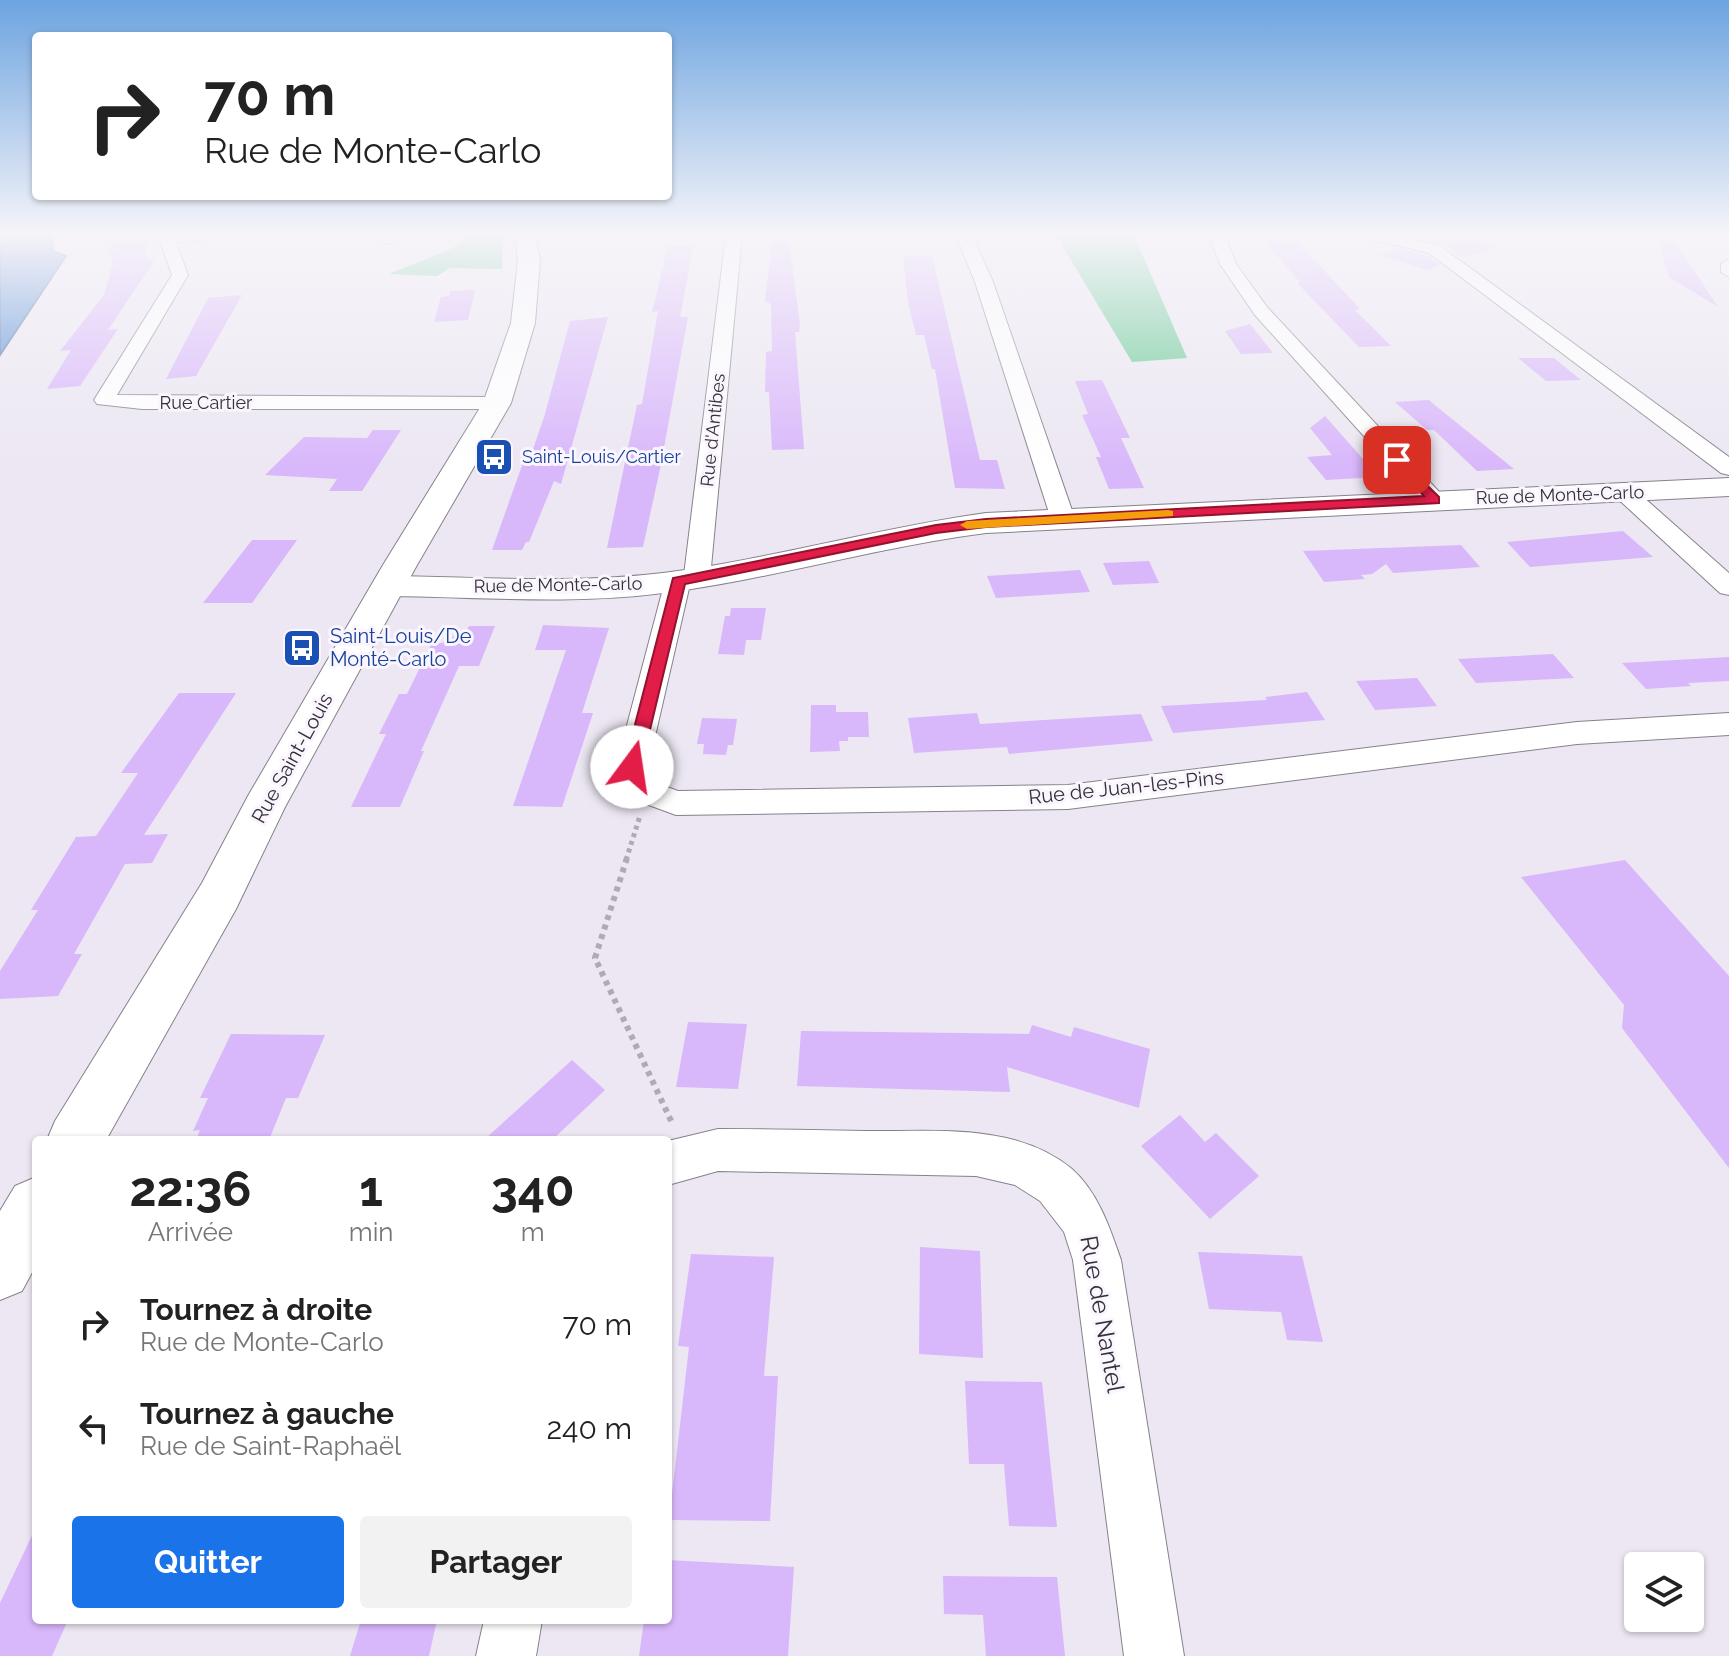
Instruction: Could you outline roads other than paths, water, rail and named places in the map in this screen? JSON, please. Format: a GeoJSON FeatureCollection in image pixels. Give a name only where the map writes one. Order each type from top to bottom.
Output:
{"type":"FeatureCollection","features":[{"type":"Feature","properties":{"kind":"main road","name":"Rue Saint-Louis"},"geometry":{"type":"LineString","coordinates":[[77,1136],[219,896],[263,807],[497,403],[524,312]]}},
{"type":"Feature","properties":{"kind":"main road","name":"Rue de Monte-Carlo"},"geometry":{"type":"LineString","coordinates":[[389,586],[606,588],[688,579],[936,529],[1063,519],[1729,487]]}},
{"type":"Feature","properties":{"kind":"main road"},"geometry":{"type":"LineString","coordinates":[[0,1269],[32,1214]]}},
{"type":"Feature","properties":{"kind":"street","name":"Rue Cartier"},"geometry":{"type":"LineString","coordinates":[[157,312],[104,400],[142,403],[497,403]]}},
{"type":"Feature","properties":{"kind":"street","name":"Rue d'Antibes"},"geometry":{"type":"LineString","coordinates":[[688,579],[724,312]]}},
{"type":"Feature","properties":{"kind":"street"},"geometry":{"type":"LineString","coordinates":[[994,312],[1063,519]]}},
{"type":"Feature","properties":{"kind":"street"},"geometry":{"type":"LineString","coordinates":[[1262,312],[1434,500]]}},
{"type":"Feature","properties":{"kind":"street"},"geometry":{"type":"LineString","coordinates":[[1521,312],[1729,468]]}},
{"type":"Feature","properties":{"kind":"street"},"geometry":{"type":"LineString","coordinates":[[1625,493],[1729,587]]}},
{"type":"Feature","properties":{"kind":"street","name":"Rue de Juan-les-Pins"},"geometry":{"type":"LineString","coordinates":[[688,579],[632,767],[647,792],[676,803],[1068,797],[1577,733],[1729,724]]}},
{"type":"Feature","properties":{"kind":"street","name":"Rue de Nantel"},"geometry":{"type":"LineString","coordinates":[[678,1159],[718,1150],[976,1154],[1002,1158],[1030,1169],[1054,1183],[1073,1202],[1087,1225],[1097,1260],[1154,1656]]}},
{"type":"Feature","properties":{"kind":"street"},"geometry":{"type":"LineString","coordinates":[[506,1656],[512,1624]]}},
{"type":"Feature","properties":{"kind":"water"},"geometry":{"type":"Polygon","coordinates":[[[0,312],[28,312],[0,355],[0,312]]]}},
{"type":"Feature","properties":{"kind":"place","name":"Saint-Louis/Cartier"},"geometry":{"type":"Point","coordinates":[494,457]}},
{"type":"Feature","properties":{"kind":"place","name":"Saint-Louis/De Monté-Carlo"},"geometry":{"type":"Point","coordinates":[302,648]}}]}
